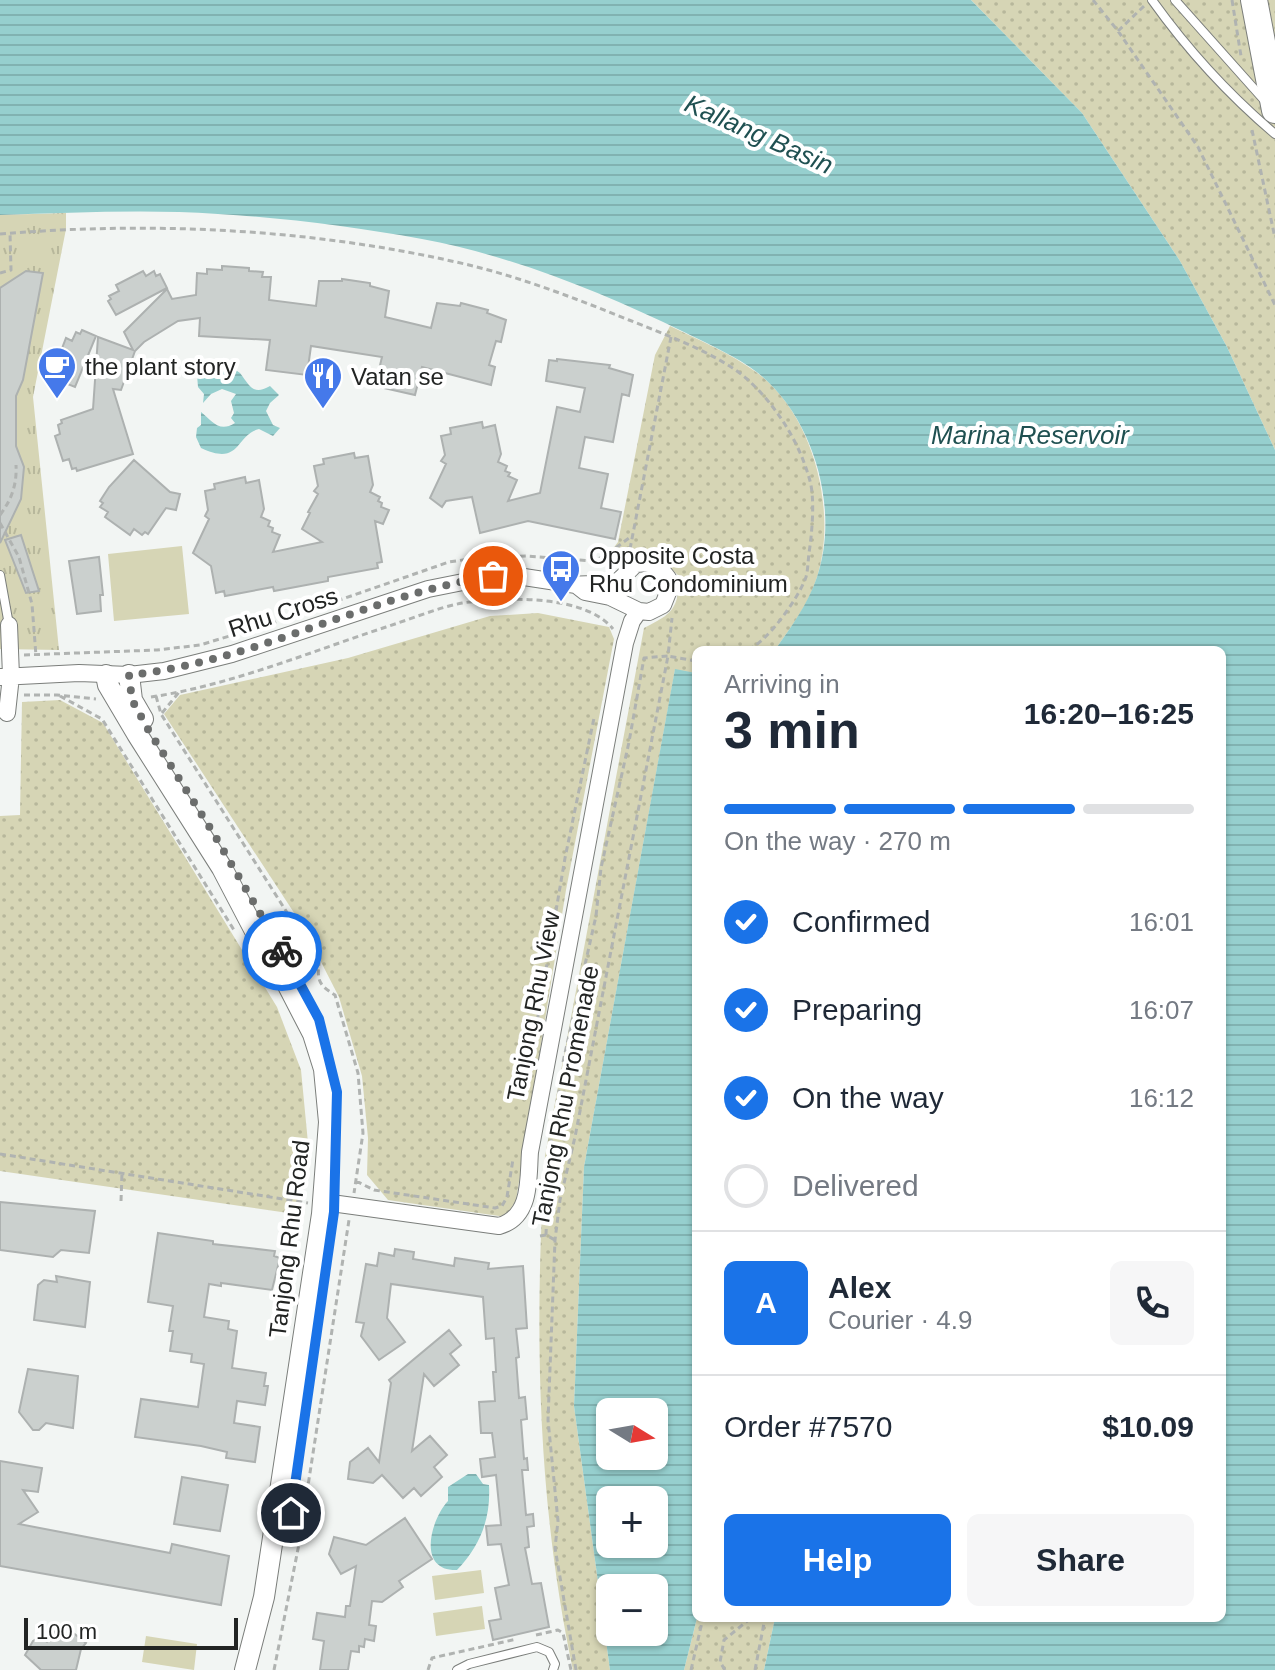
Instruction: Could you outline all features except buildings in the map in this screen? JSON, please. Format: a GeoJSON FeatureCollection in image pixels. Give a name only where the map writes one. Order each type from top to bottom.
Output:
{"type":"FeatureCollection","features":[{"type":"Feature","properties":{"kind":"main road"},"geometry":{"type":"LineString","coordinates":[[1254,0],[1275,111]]}},
{"type":"Feature","properties":{"kind":"street","name":"Rhu Cross"},"geometry":{"type":"LineString","coordinates":[[5,677],[129,675],[164,671],[232,654],[428,589],[493,576],[605,585],[619,581],[636,564],[648,563],[660,568],[668,578],[669,590]]}},
{"type":"Feature","properties":{"kind":"street","name":"Rhu Cross"},"geometry":{"type":"LineString","coordinates":[[576,585],[585,592],[610,597],[639,611]]}},
{"type":"Feature","properties":{"kind":"street"},"geometry":{"type":"LineString","coordinates":[[639,611],[649,612],[663,605],[669,590]]}},
{"type":"Feature","properties":{"kind":"street","name":"Tanjong Rhu View"},"geometry":{"type":"LineString","coordinates":[[322,1203],[499,1226],[509,1223],[518,1215],[527,1196],[533,1138],[625,643],[632,621],[639,611]]}},
{"type":"Feature","properties":{"kind":"street"},"geometry":{"type":"LineString","coordinates":[[7,713],[5,677],[10,653],[9,625]]}},
{"type":"Feature","properties":{"kind":"street","name":"Tanjong Rhu Road"},"geometry":{"type":"LineString","coordinates":[[106,675],[239,875],[319,1019],[337,1092],[322,1203],[314,1308],[258,1670]]}},
{"type":"Feature","properties":{"kind":"street","name":"Tanjong Rhu Road"},"geometry":{"type":"LineString","coordinates":[[124,699],[129,675]]}},
{"type":"Feature","properties":{"kind":"street","name":"Tanjong Rhu Road"},"geometry":{"type":"LineString","coordinates":[[245,1670],[280,1543]]}},
{"type":"Feature","properties":{"kind":"lane"},"geometry":{"type":"LineString","coordinates":[[1151,0],[1172,29],[1250,113],[1275,134]]}},
{"type":"Feature","properties":{"kind":"lane"},"geometry":{"type":"LineString","coordinates":[[1175,0],[1275,111]]}},
{"type":"Feature","properties":{"kind":"lane"},"geometry":{"type":"LineString","coordinates":[[0,575],[9,625]]}},
{"type":"Feature","properties":{"kind":"lane"},"geometry":{"type":"LineString","coordinates":[[457,1670],[469,1664],[537,1647],[549,1652],[555,1664],[553,1670]]}},
{"type":"Feature","properties":{"kind":"path"},"geometry":{"type":"LineString","coordinates":[[1093,0],[1198,147],[1275,305]]}},
{"type":"Feature","properties":{"kind":"path"},"geometry":{"type":"LineString","coordinates":[[1118,31],[1151,0]]}},
{"type":"Feature","properties":{"kind":"path"},"geometry":{"type":"LineString","coordinates":[[0,234],[66,229],[237,230],[361,245],[469,265],[570,296],[691,345],[745,378],[772,405],[797,446],[811,483],[811,541],[805,579],[777,625],[755,646]]}},
{"type":"Feature","properties":{"kind":"path"},"geometry":{"type":"LineString","coordinates":[[0,273],[11,270],[10,233]]}},
{"type":"Feature","properties":{"kind":"path"},"geometry":{"type":"LineString","coordinates":[[627,571],[671,337]]}},
{"type":"Feature","properties":{"kind":"path"},"geometry":{"type":"LineString","coordinates":[[0,515],[14,490],[16,465]]}},
{"type":"Feature","properties":{"kind":"path"},"geometry":{"type":"LineString","coordinates":[[0,523],[19,557],[29,592],[36,656]]}},
{"type":"Feature","properties":{"kind":"path"},"geometry":{"type":"LineString","coordinates":[[10,653],[36,656],[200,645],[449,562],[496,556],[592,561],[605,556],[633,535]]}},
{"type":"Feature","properties":{"kind":"path","name":"Tanjong Rhu Promenade"},"geometry":{"type":"LineString","coordinates":[[576,1670],[555,1548],[558,1521],[548,1420],[555,1240],[560,1200],[575,1137],[668,656],[672,616],[669,590]]}},
{"type":"Feature","properties":{"kind":"path"},"geometry":{"type":"LineString","coordinates":[[8,696],[124,699],[156,696],[216,683],[459,604],[506,598],[578,607],[598,614],[613,628],[612,635]]}},
{"type":"Feature","properties":{"kind":"path"},"geometry":{"type":"LineString","coordinates":[[555,1240],[543,1235],[549,1155],[562,1070],[596,916],[601,868],[629,742],[638,683],[644,658],[668,656],[692,660]]}},
{"type":"Feature","properties":{"kind":"path"},"geometry":{"type":"LineString","coordinates":[[161,714],[180,691]]}},
{"type":"Feature","properties":{"kind":"path"},"geometry":{"type":"LineString","coordinates":[[57,695],[102,719],[238,937]]}},
{"type":"Feature","properties":{"kind":"path"},"geometry":{"type":"LineString","coordinates":[[156,696],[161,714],[278,900]]}},
{"type":"Feature","properties":{"kind":"path"},"geometry":{"type":"LineString","coordinates":[[528,1073],[565,858],[594,717]]}},
{"type":"Feature","properties":{"kind":"path"},"geometry":{"type":"LineString","coordinates":[[356,1181],[374,1190],[495,1208],[502,1206],[507,1197],[515,1150]]}},
{"type":"Feature","properties":{"kind":"path"},"geometry":{"type":"LineString","coordinates":[[0,1154],[322,1203]]}},
{"type":"Feature","properties":{"kind":"path"},"geometry":{"type":"LineString","coordinates":[[121,1201],[122,1173]]}},
{"type":"Feature","properties":{"kind":"path"},"geometry":{"type":"LineString","coordinates":[[274,1670],[295,1573],[349,1220]]}},
{"type":"Feature","properties":{"kind":"path"},"geometry":{"type":"LineString","coordinates":[[691,1670],[702,1622]]}},
{"type":"Feature","properties":{"kind":"path"},"geometry":{"type":"LineString","coordinates":[[725,1670],[720,1662],[724,1640],[746,1622]]}},
{"type":"Feature","properties":{"kind":"path"},"geometry":{"type":"LineString","coordinates":[[755,1670],[764,1622]]}},
{"type":"Feature","properties":{"kind":"green space"},"geometry":{"type":"Polygon","coordinates":[[[971,0],[1275,0],[1275,450],[1227,347],[1180,261],[1082,113],[971,0]]]}},
{"type":"Feature","properties":{"kind":"green space"},"geometry":{"type":"Polygon","coordinates":[[[66,213],[66,229],[33,397],[59,650],[0,649],[0,215],[66,213]]]}},
{"type":"Feature","properties":{"kind":"green space"},"geometry":{"type":"Polygon","coordinates":[[[670,326],[756,372],[776,390],[793,412],[816,465],[822,494],[823,551],[809,597],[778,646],[692,646],[692,672],[675,670],[584,1167],[574,1406],[597,1574],[596,1646],[607,1646],[610,1670],[573,1670],[552,1543],[541,1414],[540,1285],[545,1156],[644,628],[672,609],[679,576],[650,558],[599,567],[618,542],[655,355],[670,326]]]}},
{"type":"Feature","properties":{"kind":"green space"},"geometry":{"type":"Polygon","coordinates":[[[182,546],[189,614],[114,621],[108,554],[182,546]]]}},
{"type":"Feature","properties":{"kind":"green space"},"geometry":{"type":"Polygon","coordinates":[[[538,613],[609,627],[614,639],[566,890],[516,1200],[506,1217],[388,1200],[367,1175],[368,1138],[362,1076],[339,997],[302,925],[164,714],[180,695],[348,658],[490,616],[538,613]]]}},
{"type":"Feature","properties":{"kind":"green space"},"geometry":{"type":"Polygon","coordinates":[[[60,700],[103,723],[277,1007],[301,1070],[308,1143],[295,1214],[0,1171],[0,816],[20,815],[22,702],[60,700]]]}},
{"type":"Feature","properties":{"kind":"green space"},"geometry":{"type":"Polygon","coordinates":[[[481,1570],[484,1593],[435,1600],[432,1576],[481,1570]]]}},
{"type":"Feature","properties":{"kind":"green space"},"geometry":{"type":"Polygon","coordinates":[[[482,1606],[485,1629],[436,1636],[433,1613],[482,1606]]]}},
{"type":"Feature","properties":{"kind":"green space"},"geometry":{"type":"Polygon","coordinates":[[[696,1622],[774,1622],[764,1670],[684,1670],[696,1622]]]}},
{"type":"Feature","properties":{"kind":"green space"},"geometry":{"type":"Polygon","coordinates":[[[146,1636],[197,1644],[194,1670],[142,1662],[146,1636]]]}},
{"type":"Feature","properties":{"kind":"water","name":"Marina Reservoir"},"geometry":{"type":"Polygon","coordinates":[[[0,0],[971,0],[1082,113],[1180,261],[1227,347],[1275,450],[1275,1670],[764,1670],[774,1622],[1226,1622],[1226,646],[778,646],[799,615],[817,577],[823,551],[823,494],[817,466],[794,414],[778,392],[741,361],[589,289],[490,255],[422,239],[320,224],[218,214],[0,215],[0,0]]]}},
{"type":"Feature","properties":{"kind":"water"},"geometry":{"type":"Polygon","coordinates":[[[223,363],[240,373],[252,388],[260,390],[270,386],[279,395],[266,411],[273,425],[280,428],[273,436],[259,429],[251,432],[236,448],[224,454],[201,448],[196,437],[197,428],[201,425],[201,412],[220,426],[235,423],[231,418],[234,413],[231,401],[236,394],[222,389],[211,394],[203,403],[204,394],[198,387],[197,375],[205,366],[223,363]]]}},
{"type":"Feature","properties":{"kind":"water"},"geometry":{"type":"Polygon","coordinates":[[[675,669],[692,672],[692,1622],[696,1622],[684,1670],[610,1670],[607,1646],[668,1646],[668,1574],[597,1574],[574,1406],[584,1167],[675,669]]]}},
{"type":"Feature","properties":{"kind":"water"},"geometry":{"type":"Polygon","coordinates":[[[468,1474],[476,1474],[483,1484],[489,1485],[486,1521],[478,1542],[457,1570],[444,1568],[436,1562],[432,1553],[433,1531],[448,1501],[448,1487],[468,1474]]]}},
{"type":"Feature","properties":{"kind":"way so far"},"geometry":{"type":"LineString","coordinates":[[282,951],[239,875],[149,731],[132,700],[129,675],[164,671],[232,654],[428,589],[493,576]]}},
{"type":"Feature","properties":{"kind":"place","name":"the plant story"},"geometry":{"type":"Point","coordinates":[57,400]}},
{"type":"Feature","properties":{"kind":"place","name":"Vatan se"},"geometry":{"type":"Point","coordinates":[323,410]}},
{"type":"Feature","properties":{"kind":"place","name":"Opposite Costa Rhu Condominium"},"geometry":{"type":"Point","coordinates":[561,603]}},
{"type":"Feature","properties":{"kind":"route"},"geometry":{"type":"LineString","coordinates":[[282,951],[319,1019],[337,1092],[334,1212],[291,1513]]}},
{"type":"Feature","properties":{"kind":"water label","name":"Kallang Basin"},"geometry":{"type":"Point","coordinates":[759,134]}}]}
